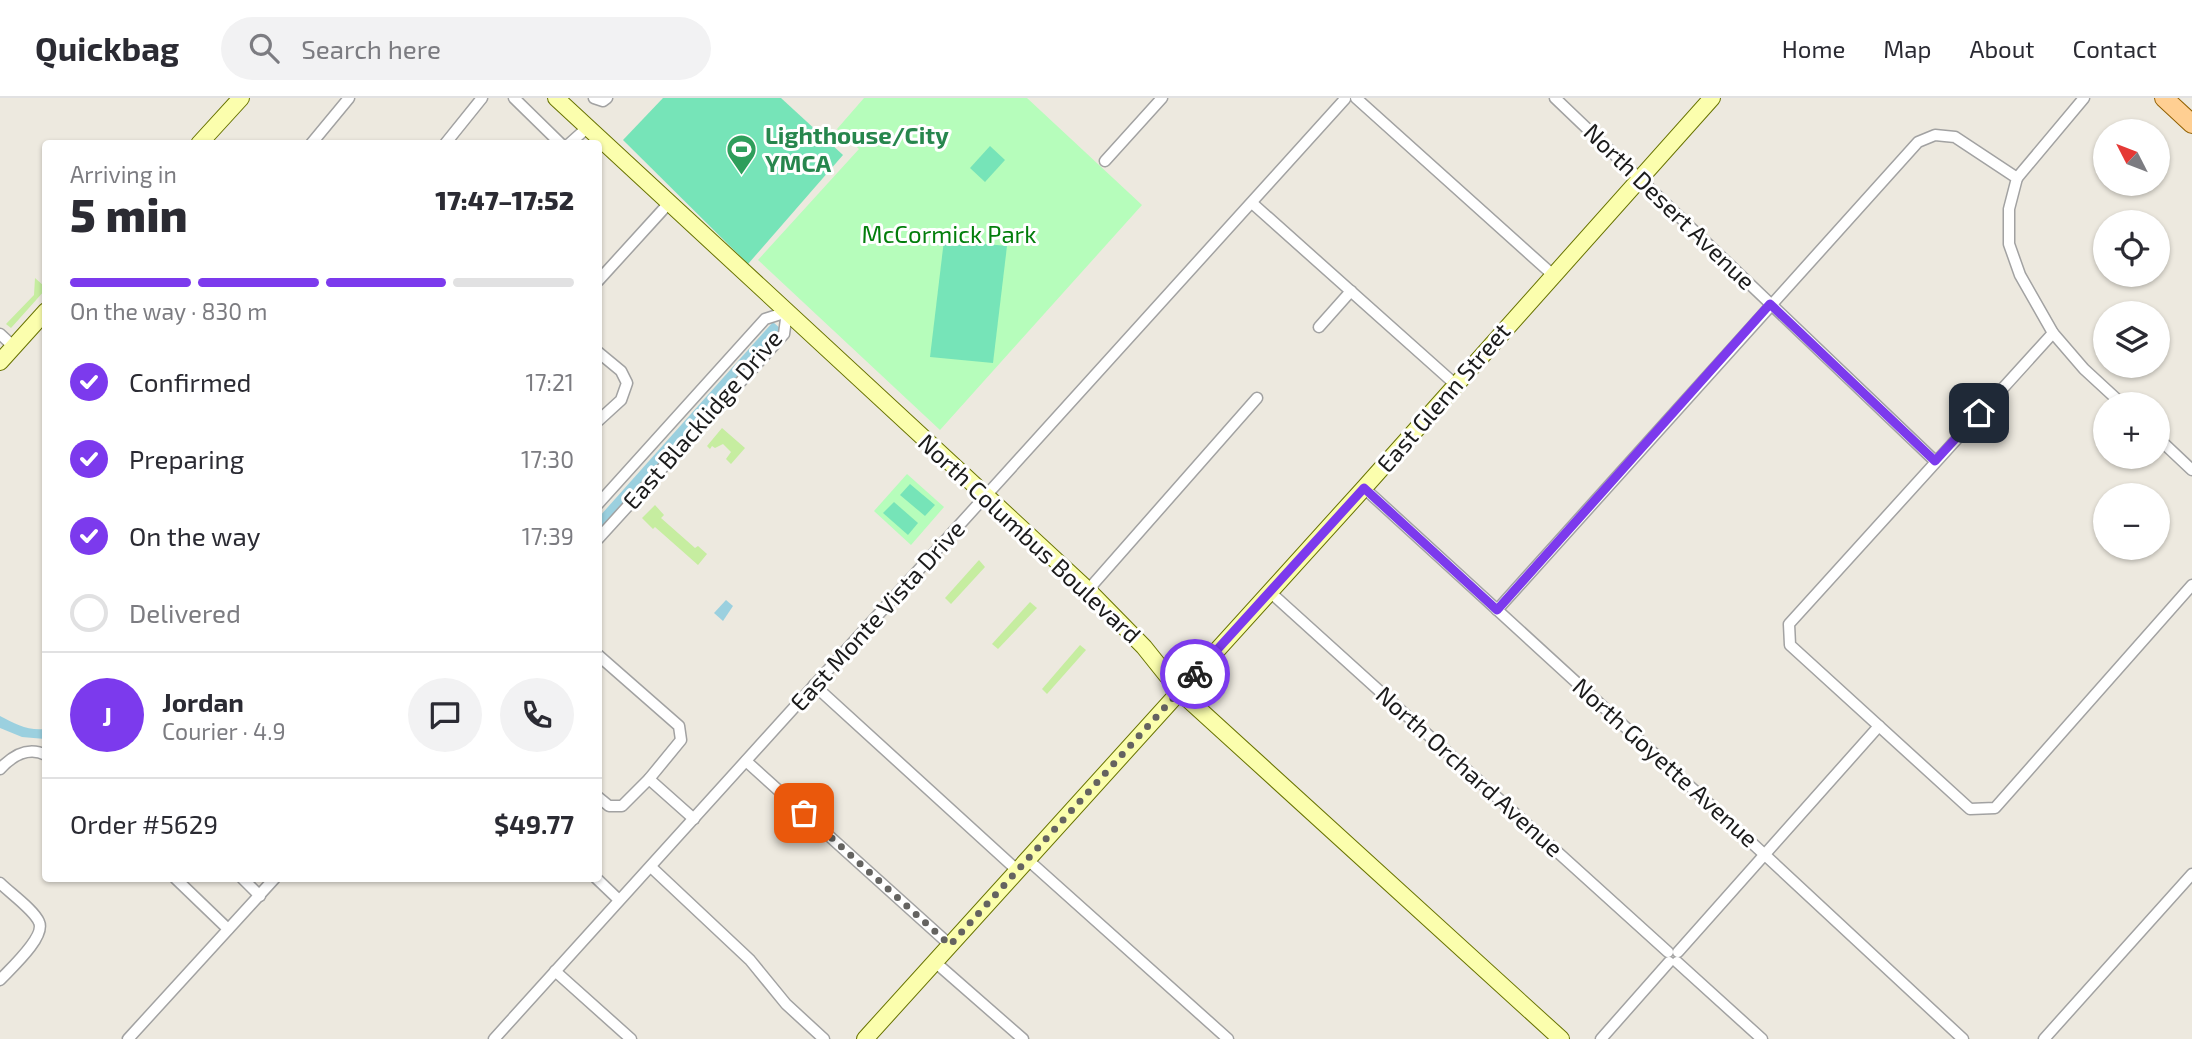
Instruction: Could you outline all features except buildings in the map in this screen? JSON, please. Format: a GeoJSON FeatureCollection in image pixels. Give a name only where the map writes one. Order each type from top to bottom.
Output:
{"type":"FeatureCollection","features":[{"type":"Feature","properties":{"kind":"main road"},"geometry":{"type":"LineString","coordinates":[[2164,98],[2192,124]]}},
{"type":"Feature","properties":{"kind":"street"},"geometry":{"type":"LineString","coordinates":[[203,140],[241,98]]}},
{"type":"Feature","properties":{"kind":"street"},"geometry":{"type":"LineString","coordinates":[[314,140],[349,98]]}},
{"type":"Feature","properties":{"kind":"street"},"geometry":{"type":"LineString","coordinates":[[448,140],[482,98]]}},
{"type":"Feature","properties":{"kind":"street"},"geometry":{"type":"LineString","coordinates":[[514,98],[557,140]]}},
{"type":"Feature","properties":{"kind":"street","name":"North Columbus Boulevard"},"geometry":{"type":"LineString","coordinates":[[556,98],[602,140]]}},
{"type":"Feature","properties":{"kind":"street"},"geometry":{"type":"LineString","coordinates":[[1105,161],[1162,98]]}},
{"type":"Feature","properties":{"kind":"street"},"geometry":{"type":"LineString","coordinates":[[1345,98],[1356,98],[1553,275]]}},
{"type":"Feature","properties":{"kind":"street","name":"East Monte Vista Drive"},"geometry":{"type":"LineString","coordinates":[[495,1039],[1345,98]]}},
{"type":"Feature","properties":{"kind":"street","name":"North Desert Avenue"},"geometry":{"type":"LineString","coordinates":[[1555,98],[1935,461]]}},
{"type":"Feature","properties":{"kind":"street","name":"East Glenn Street"},"geometry":{"type":"LineString","coordinates":[[865,1039],[1364,488],[1712,98]]}},
{"type":"Feature","properties":{"kind":"street"},"geometry":{"type":"LineString","coordinates":[[2084,98],[2017,178],[2009,209],[2009,244],[2020,275],[2053,333],[2084,369],[2109,392]]}},
{"type":"Feature","properties":{"kind":"street"},"geometry":{"type":"LineString","coordinates":[[573,140],[588,127]]}},
{"type":"Feature","properties":{"kind":"street"},"geometry":{"type":"LineString","coordinates":[[1497,610],[1917,142],[1935,135],[1955,137],[2017,178]]}},
{"type":"Feature","properties":{"kind":"street","name":"North Columbus Boulevard"},"geometry":{"type":"LineString","coordinates":[[602,140],[1088,590],[1144,647],[1180,692],[1561,1039]]}},
{"type":"Feature","properties":{"kind":"street"},"geometry":{"type":"LineString","coordinates":[[602,277],[669,203]]}},
{"type":"Feature","properties":{"kind":"street"},"geometry":{"type":"LineString","coordinates":[[1252,203],[1456,384]]}},
{"type":"Feature","properties":{"kind":"street"},"geometry":{"type":"LineString","coordinates":[[1319,327],[1351,291]]}},
{"type":"Feature","properties":{"kind":"street","name":"East Blacklidge Drive"},"geometry":{"type":"LineString","coordinates":[[602,500],[765,319],[788,312],[784,334],[602,535]]}},
{"type":"Feature","properties":{"kind":"street"},"geometry":{"type":"LineString","coordinates":[[0,362],[42,315]]}},
{"type":"Feature","properties":{"kind":"street"},"geometry":{"type":"LineString","coordinates":[[2053,333],[1789,624],[1790,645],[1970,809],[1995,808],[2192,586]]}},
{"type":"Feature","properties":{"kind":"street"},"geometry":{"type":"LineString","coordinates":[[0,334],[14,346]]}},
{"type":"Feature","properties":{"kind":"street"},"geometry":{"type":"LineString","coordinates":[[602,355],[621,371],[626,383],[621,400],[602,417]]}},
{"type":"Feature","properties":{"kind":"street"},"geometry":{"type":"LineString","coordinates":[[1088,590],[1257,398]]}},
{"type":"Feature","properties":{"kind":"street"},"geometry":{"type":"LineString","coordinates":[[2170,449],[2192,470]]}},
{"type":"Feature","properties":{"kind":"street","name":"North Goyette Avenue"},"geometry":{"type":"LineString","coordinates":[[1364,488],[1963,1039]]}},
{"type":"Feature","properties":{"kind":"street","name":"North Orchard Avenue"},"geometry":{"type":"LineString","coordinates":[[1270,592],[1762,1039]]}},
{"type":"Feature","properties":{"kind":"street"},"geometry":{"type":"LineString","coordinates":[[602,658],[679,726],[681,740],[649,779],[622,806],[609,806],[602,800]]}},
{"type":"Feature","properties":{"kind":"street"},"geometry":{"type":"LineString","coordinates":[[814,685],[1228,1039]]}},
{"type":"Feature","properties":{"kind":"street"},"geometry":{"type":"LineString","coordinates":[[1601,1039],[1879,726]]}},
{"type":"Feature","properties":{"kind":"street"},"geometry":{"type":"LineString","coordinates":[[0,769],[9,759],[19,754],[30,751],[42,753]]}},
{"type":"Feature","properties":{"kind":"street"},"geometry":{"type":"LineString","coordinates":[[746,761],[950,945]]}},
{"type":"Feature","properties":{"kind":"street"},"geometry":{"type":"LineString","coordinates":[[649,779],[694,819]]}},
{"type":"Feature","properties":{"kind":"street"},"geometry":{"type":"LineString","coordinates":[[651,867],[750,960],[786,1004],[824,1039]]}},
{"type":"Feature","properties":{"kind":"street"},"geometry":{"type":"LineString","coordinates":[[2043,1039],[2192,874]]}},
{"type":"Feature","properties":{"kind":"street"},"geometry":{"type":"LineString","coordinates":[[179,882],[228,929]]}},
{"type":"Feature","properties":{"kind":"street"},"geometry":{"type":"LineString","coordinates":[[246,882],[260,896]]}},
{"type":"Feature","properties":{"kind":"street"},"geometry":{"type":"LineString","coordinates":[[128,1039],[272,882]]}},
{"type":"Feature","properties":{"kind":"street"},"geometry":{"type":"LineString","coordinates":[[600,882],[619,900]]}},
{"type":"Feature","properties":{"kind":"street"},"geometry":{"type":"LineString","coordinates":[[0,883],[40,924],[40,934],[0,980]]}},
{"type":"Feature","properties":{"kind":"street"},"geometry":{"type":"LineString","coordinates":[[935,962],[1023,1039]]}},
{"type":"Feature","properties":{"kind":"street"},"geometry":{"type":"LineString","coordinates":[[555,971],[631,1039]]}},
{"type":"Feature","properties":{"kind":"green space","name":"Lighthouse/City YMCA"},"geometry":{"type":"Polygon","coordinates":[[[663,98],[781,98],[843,155],[748,264],[623,140],[663,98]]]}},
{"type":"Feature","properties":{"kind":"green space","name":"McCormick Park"},"geometry":{"type":"Polygon","coordinates":[[[864,98],[1027,98],[1142,205],[940,430],[758,260],[859,149],[837,129],[864,98]]]}},
{"type":"Feature","properties":{"kind":"green space"},"geometry":{"type":"Polygon","coordinates":[[[990,146],[1005,160],[985,182],[970,168],[990,146]]]}},
{"type":"Feature","properties":{"kind":"green space"},"geometry":{"type":"Polygon","coordinates":[[[944,240],[1007,246],[993,363],[930,357],[944,240]]]}},
{"type":"Feature","properties":{"kind":"green space"},"geometry":{"type":"Polygon","coordinates":[[[35,278],[42,284],[42,293],[11,328],[6,324],[34,295],[35,278]]]}},
{"type":"Feature","properties":{"kind":"green space"},"geometry":{"type":"Polygon","coordinates":[[[722,428],[745,448],[731,464],[726,459],[731,452],[723,444],[710,449],[707,446],[722,428]]]}},
{"type":"Feature","properties":{"kind":"green space"},"geometry":{"type":"Polygon","coordinates":[[[907,474],[944,507],[911,545],[874,511],[907,474]]]}},
{"type":"Feature","properties":{"kind":"green space"},"geometry":{"type":"Polygon","coordinates":[[[910,484],[935,505],[925,516],[900,495],[910,484]]]}},
{"type":"Feature","properties":{"kind":"green space"},"geometry":{"type":"Polygon","coordinates":[[[894,502],[918,523],[908,535],[883,513],[894,502]]]}},
{"type":"Feature","properties":{"kind":"green space"},"geometry":{"type":"Polygon","coordinates":[[[655,505],[664,515],[661,518],[695,548],[698,546],[707,554],[698,565],[642,518],[655,505]]]}},
{"type":"Feature","properties":{"kind":"green space"},"geometry":{"type":"Polygon","coordinates":[[[979,560],[985,567],[951,604],[945,598],[979,560]]]}},
{"type":"Feature","properties":{"kind":"green space"},"geometry":{"type":"Polygon","coordinates":[[[1030,602],[1037,608],[998,649],[992,644],[1030,602]]]}},
{"type":"Feature","properties":{"kind":"green space"},"geometry":{"type":"Polygon","coordinates":[[[1080,645],[1086,650],[1047,694],[1042,689],[1080,645]]]}},
{"type":"Feature","properties":{"kind":"water"},"geometry":{"type":"Polygon","coordinates":[[[773,322],[782,330],[602,529],[602,514],[773,322]]]}},
{"type":"Feature","properties":{"kind":"water"},"geometry":{"type":"Polygon","coordinates":[[[726,600],[733,606],[723,621],[714,613],[726,600]]]}},
{"type":"Feature","properties":{"kind":"water"},"geometry":{"type":"Polygon","coordinates":[[[0,716],[27,728],[42,729],[42,739],[22,737],[0,728],[0,716]]]}},
{"type":"Feature","properties":{"kind":"way so far"},"geometry":{"type":"LineString","coordinates":[[804,813],[950,945],[1195,674]]}},
{"type":"Feature","properties":{"kind":"place","name":"Lighthouse/City YMCA"},"geometry":{"type":"Point","coordinates":[742,177]}},
{"type":"Feature","properties":{"kind":"route"},"geometry":{"type":"LineString","coordinates":[[1195,674],[1364,488],[1497,610],[1770,304],[1935,461],[1979,413]]}}]}
